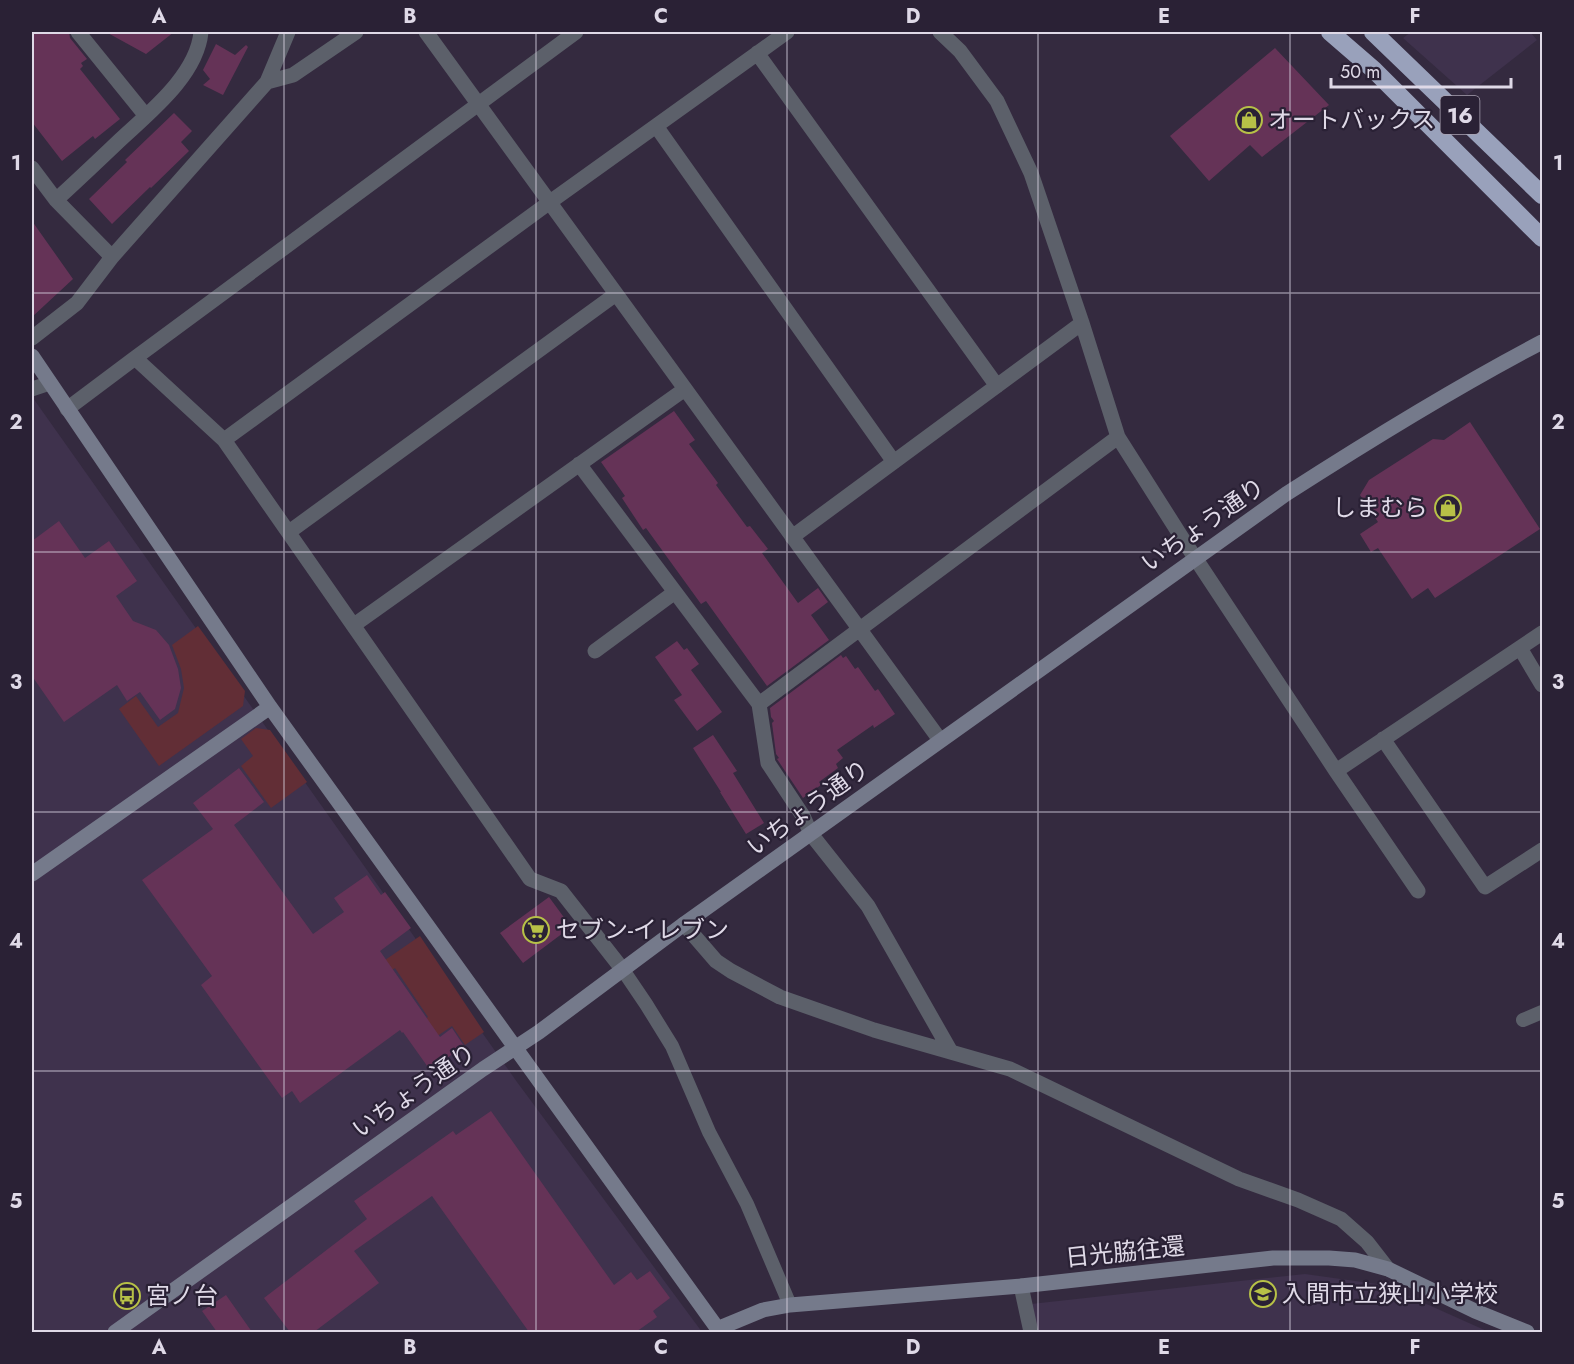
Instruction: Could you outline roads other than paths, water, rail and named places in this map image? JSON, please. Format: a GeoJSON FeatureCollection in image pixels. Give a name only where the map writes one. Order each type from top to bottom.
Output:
{"type":"FeatureCollection","features":[{"type":"Feature","properties":{"kind":"highway","name":"16"},"geometry":{"type":"LineString","coordinates":[[1330,32],[1374,70],[1542,238]]}},
{"type":"Feature","properties":{"kind":"highway","name":"16"},"geometry":{"type":"LineString","coordinates":[[1377,32],[1542,195]]}},
{"type":"Feature","properties":{"kind":"street"},"geometry":{"type":"LineString","coordinates":[[78,32],[146,116]]}},
{"type":"Feature","properties":{"kind":"street"},"geometry":{"type":"LineString","coordinates":[[57,200],[162,100],[195,56],[201,32]]}},
{"type":"Feature","properties":{"kind":"street"},"geometry":{"type":"LineString","coordinates":[[32,338],[77,303],[112,257],[267,82],[288,32]]}},
{"type":"Feature","properties":{"kind":"street"},"geometry":{"type":"LineString","coordinates":[[267,82],[293,75],[356,32]]}},
{"type":"Feature","properties":{"kind":"street"},"geometry":{"type":"LineString","coordinates":[[426,32],[940,740]]}},
{"type":"Feature","properties":{"kind":"street"},"geometry":{"type":"LineString","coordinates":[[67,409],[576,32]]}},
{"type":"Feature","properties":{"kind":"street"},"geometry":{"type":"LineString","coordinates":[[224,440],[787,32]]}},
{"type":"Feature","properties":{"kind":"street"},"geometry":{"type":"LineString","coordinates":[[940,32],[960,51],[997,101],[1031,173],[1118,437],[1336,771],[1418,891]]}},
{"type":"Feature","properties":{"kind":"street"},"geometry":{"type":"LineString","coordinates":[[757,53],[997,386]]}},
{"type":"Feature","properties":{"kind":"street"},"geometry":{"type":"LineString","coordinates":[[656,126],[894,462]]}},
{"type":"Feature","properties":{"kind":"street"},"geometry":{"type":"LineString","coordinates":[[32,168],[57,200],[112,257]]}},
{"type":"Feature","properties":{"kind":"street"},"geometry":{"type":"LineString","coordinates":[[289,532],[616,294]]}},
{"type":"Feature","properties":{"kind":"street"},"geometry":{"type":"LineString","coordinates":[[792,537],[1082,323]]}},
{"type":"Feature","properties":{"kind":"street","name":"いちょう通り"},"geometry":{"type":"LineString","coordinates":[[115,1332],[483,1069],[539,1032],[684,924],[1195,557],[1286,494],[1369,441],[1542,342]]}},
{"type":"Feature","properties":{"kind":"street"},"geometry":{"type":"LineString","coordinates":[[32,356],[270,707],[718,1331]]}},
{"type":"Feature","properties":{"kind":"street"},"geometry":{"type":"LineString","coordinates":[[135,358],[224,440],[530,879],[561,891],[622,970]]}},
{"type":"Feature","properties":{"kind":"street"},"geometry":{"type":"LineString","coordinates":[[32,389],[50,382]]}},
{"type":"Feature","properties":{"kind":"street"},"geometry":{"type":"LineString","coordinates":[[354,625],[685,389]]}},
{"type":"Feature","properties":{"kind":"street"},"geometry":{"type":"LineString","coordinates":[[759,704],[1118,437]]}},
{"type":"Feature","properties":{"kind":"street"},"geometry":{"type":"LineString","coordinates":[[579,464],[759,704],[768,763],[803,816],[811,834],[868,906],[951,1052]]}},
{"type":"Feature","properties":{"kind":"street"},"geometry":{"type":"LineString","coordinates":[[595,651],[675,592]]}},
{"type":"Feature","properties":{"kind":"street"},"geometry":{"type":"LineString","coordinates":[[1336,771],[1542,633]]}},
{"type":"Feature","properties":{"kind":"street"},"geometry":{"type":"LineString","coordinates":[[1520,648],[1542,685]]}},
{"type":"Feature","properties":{"kind":"street"},"geometry":{"type":"LineString","coordinates":[[32,874],[270,707]]}},
{"type":"Feature","properties":{"kind":"street"},"geometry":{"type":"LineString","coordinates":[[1383,740],[1485,887],[1542,850]]}},
{"type":"Feature","properties":{"kind":"street"},"geometry":{"type":"LineString","coordinates":[[684,924],[716,961],[780,997],[874,1030],[1010,1069],[1239,1179],[1298,1200],[1341,1219],[1367,1242],[1388,1269]]}},
{"type":"Feature","properties":{"kind":"street","name":"日光脇往還"},"geometry":{"type":"LineString","coordinates":[[718,1331],[763,1310],[790,1305],[1021,1286],[1273,1258],[1329,1258],[1355,1260],[1388,1269],[1475,1311],[1527,1332]]}},
{"type":"Feature","properties":{"kind":"street"},"geometry":{"type":"LineString","coordinates":[[1021,1286],[1031,1332]]}},
{"type":"Feature","properties":{"kind":"lane"},"geometry":{"type":"LineString","coordinates":[[622,970],[672,1046],[709,1132],[747,1204],[790,1305]]}},
{"type":"Feature","properties":{"kind":"lane"},"geometry":{"type":"LineString","coordinates":[[1523,1020],[1542,1012]]}},
{"type":"Feature","properties":{"kind":"place","name":"オートバックス"},"geometry":{"type":"Point","coordinates":[1249,120]}},
{"type":"Feature","properties":{"kind":"place","name":"しまむら"},"geometry":{"type":"Point","coordinates":[1448,508]}},
{"type":"Feature","properties":{"kind":"place","name":"セブン-イレブン"},"geometry":{"type":"Point","coordinates":[536,930]}},
{"type":"Feature","properties":{"kind":"place","name":"入間市立狭山小学校"},"geometry":{"type":"Point","coordinates":[1263,1294]}},
{"type":"Feature","properties":{"kind":"place","name":"宮ノ台"},"geometry":{"type":"Point","coordinates":[127,1296]}}]}
